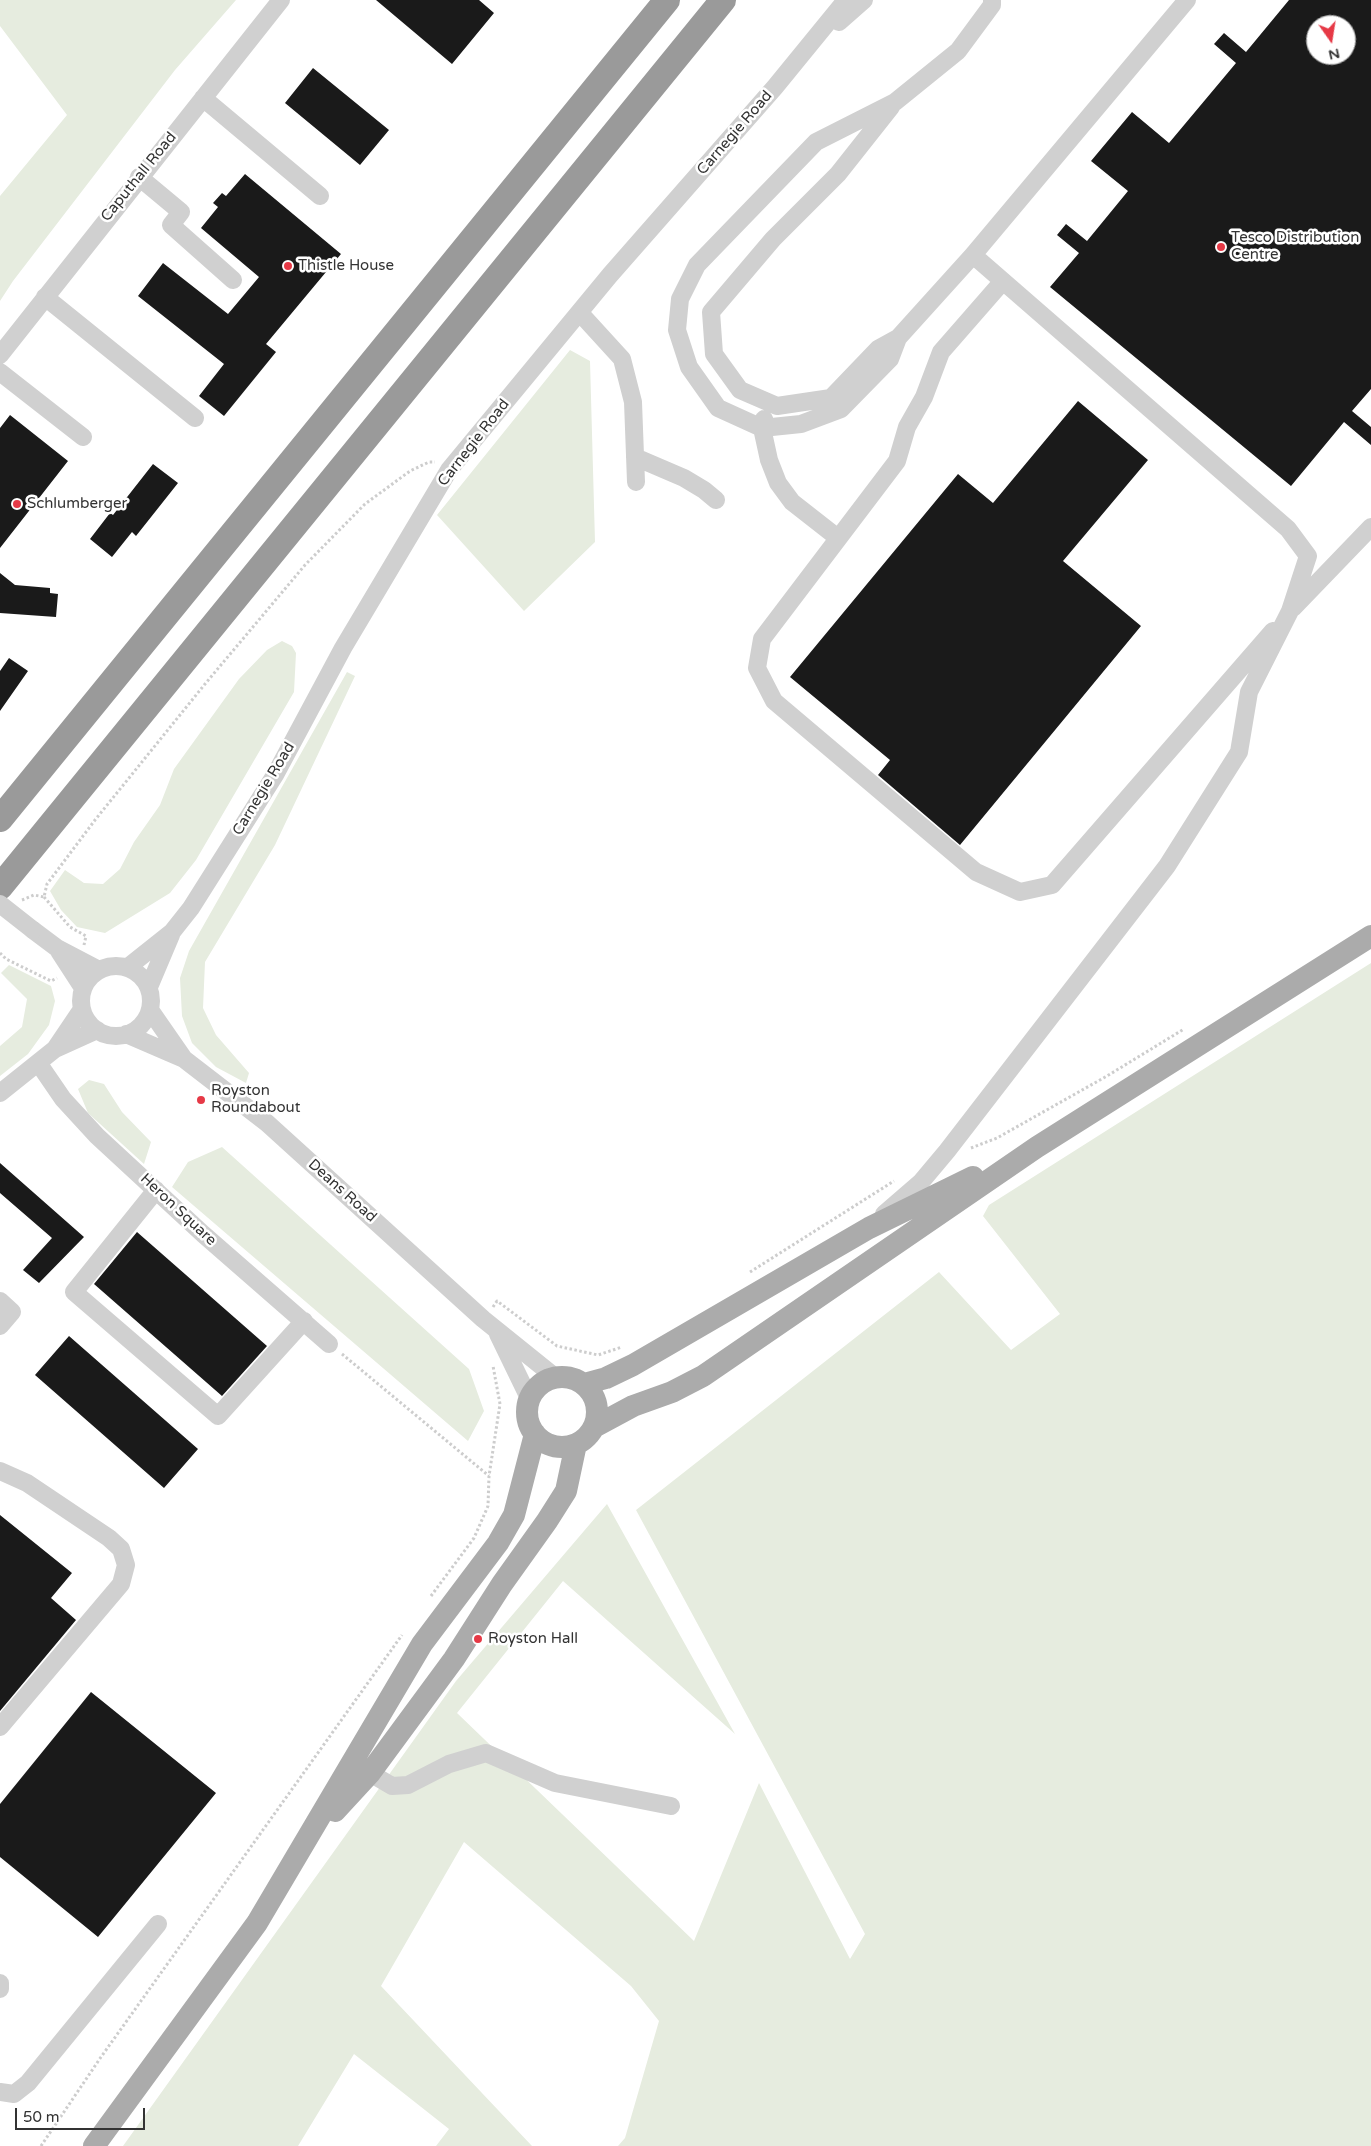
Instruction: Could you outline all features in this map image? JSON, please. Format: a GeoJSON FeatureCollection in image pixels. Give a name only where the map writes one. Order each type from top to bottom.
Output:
{"type":"FeatureCollection","features":[{"type":"Feature","properties":{"kind":"highway"},"geometry":{"type":"LineString","coordinates":[[0,819],[667,0]]}},
{"type":"Feature","properties":{"kind":"highway"},"geometry":{"type":"LineString","coordinates":[[0,886],[723,0]]}},
{"type":"Feature","properties":{"kind":"main road"},"geometry":{"type":"LineString","coordinates":[[594,1427],[633,1406],[672,1392],[703,1376],[1037,1147],[1371,936]]}},
{"type":"Feature","properties":{"kind":"main road"},"geometry":{"type":"LineString","coordinates":[[584,1384],[606,1378],[633,1365],[869,1228],[1037,1147]]}},
{"type":"Feature","properties":{"kind":"main road"},"geometry":{"type":"LineString","coordinates":[[566,1376],[584,1384],[596,1401],[598,1412],[594,1427],[589,1435],[576,1444],[564,1447],[554,1446],[535,1434],[527,1414],[530,1398],[540,1384],[555,1377],[566,1376]]}},
{"type":"Feature","properties":{"kind":"main road"},"geometry":{"type":"LineString","coordinates":[[94,2146],[257,1923],[422,1644],[498,1543],[514,1515],[535,1434]]}},
{"type":"Feature","properties":{"kind":"main road"},"geometry":{"type":"LineString","coordinates":[[303,1845],[370,1773],[454,1659],[502,1584],[566,1491],[576,1444]]}},
{"type":"Feature","properties":{"kind":"street","name":"Caputhall Road"},"geometry":{"type":"LineString","coordinates":[[0,355],[139,176],[281,0]]}},
{"type":"Feature","properties":{"kind":"street","name":"Carnegie Road"},"geometry":{"type":"LineString","coordinates":[[128,967],[172,932],[191,908],[275,775],[343,648],[449,470],[580,314],[610,275],[806,50],[846,0]]}},
{"type":"Feature","properties":{"kind":"street","name":"Carnegie Road"},"geometry":{"type":"LineString","coordinates":[[806,50],[864,0]]}},
{"type":"Feature","properties":{"kind":"street"},"geometry":{"type":"LineString","coordinates":[[898,338],[890,360],[841,409],[801,424],[762,428],[718,408],[689,367],[677,330],[680,299],[697,265],[816,142],[894,102],[958,51],[992,5],[992,0]]}},
{"type":"Feature","properties":{"kind":"street"},"geometry":{"type":"LineString","coordinates":[[894,102],[838,174],[773,240],[711,312],[714,354],[740,390],[777,406],[831,398],[878,349],[898,338],[973,255],[1187,0]]}},
{"type":"Feature","properties":{"kind":"street"},"geometry":{"type":"LineString","coordinates":[[203,98],[320,196]]}},
{"type":"Feature","properties":{"kind":"street"},"geometry":{"type":"LineString","coordinates":[[139,176],[181,212],[171,225],[233,280]]}},
{"type":"Feature","properties":{"kind":"street"},"geometry":{"type":"LineString","coordinates":[[869,1228],[921,1182],[947,1151],[1167,866],[1238,752],[1249,692],[1290,611],[1308,556],[1288,529],[973,255]]}},
{"type":"Feature","properties":{"kind":"street"},"geometry":{"type":"LineString","coordinates":[[1003,281],[941,352],[924,397],[907,427],[897,461],[762,639],[757,668],[774,700],[976,872],[1020,892],[1052,885],[1290,611],[1371,527]]}},
{"type":"Feature","properties":{"kind":"street"},"geometry":{"type":"LineString","coordinates":[[45,297],[195,418]]}},
{"type":"Feature","properties":{"kind":"street"},"geometry":{"type":"LineString","coordinates":[[580,314],[622,358],[634,402],[636,482]]}},
{"type":"Feature","properties":{"kind":"street"},"geometry":{"type":"LineString","coordinates":[[0,372],[83,437]]}},
{"type":"Feature","properties":{"kind":"street"},"geometry":{"type":"LineString","coordinates":[[768,402],[762,428],[769,460],[778,483],[792,502],[838,538]]}},
{"type":"Feature","properties":{"kind":"street"},"geometry":{"type":"LineString","coordinates":[[635,457],[684,478],[716,500]]}},
{"type":"Feature","properties":{"kind":"street"},"geometry":{"type":"LineString","coordinates":[[8,905],[33,930],[77,966],[84,988],[82,1009],[56,1049]]}},
{"type":"Feature","properties":{"kind":"street","name":"Carnegie Road"},"geometry":{"type":"LineString","coordinates":[[149,987],[172,932]]}},
{"type":"Feature","properties":{"kind":"street"},"geometry":{"type":"LineString","coordinates":[[77,966],[99,970]]}},
{"type":"Feature","properties":{"kind":"street"},"geometry":{"type":"LineString","coordinates":[[82,1009],[88,1021],[97,1030],[111,1036],[126,1034],[137,1029],[145,1021],[150,1010],[152,998],[149,987],[140,975],[128,967],[113,966],[99,970],[90,978],[84,988]]}},
{"type":"Feature","properties":{"kind":"street","name":"Deans Road"},"geometry":{"type":"LineString","coordinates":[[150,1010],[184,1059]]}},
{"type":"Feature","properties":{"kind":"street"},"geometry":{"type":"LineString","coordinates":[[0,1093],[56,1049],[97,1030]]}},
{"type":"Feature","properties":{"kind":"street","name":"Deans Road"},"geometry":{"type":"LineString","coordinates":[[126,1034],[184,1059],[267,1123],[495,1330],[555,1377]]}},
{"type":"Feature","properties":{"kind":"street","name":"Heron Square"},"geometry":{"type":"LineString","coordinates":[[38,1064],[63,1099],[97,1136],[203,1234],[330,1344]]}},
{"type":"Feature","properties":{"kind":"street"},"geometry":{"type":"LineString","coordinates":[[156,1190],[74,1292],[218,1416],[304,1321]]}},
{"type":"Feature","properties":{"kind":"street"},"geometry":{"type":"LineString","coordinates":[[0,1301],[12,1312],[0,1326]]}},
{"type":"Feature","properties":{"kind":"street","name":"Deans Road"},"geometry":{"type":"LineString","coordinates":[[495,1330],[530,1398]]}},
{"type":"Feature","properties":{"kind":"street"},"geometry":{"type":"LineString","coordinates":[[0,1471],[27,1483],[109,1538],[121,1549],[126,1565],[121,1584],[0,1727]]}},
{"type":"Feature","properties":{"kind":"street"},"geometry":{"type":"LineString","coordinates":[[370,1773],[392,1786],[408,1785],[449,1764],[486,1753],[555,1783],[671,1806]]}},
{"type":"Feature","properties":{"kind":"street"},"geometry":{"type":"LineString","coordinates":[[0,2092],[14,2094],[28,2083],[158,1924]]}},
{"type":"Feature","properties":{"kind":"street"},"geometry":{"type":"LineString","coordinates":[[0,1983],[0,1989]]}},
{"type":"Feature","properties":{"kind":"path"},"geometry":{"type":"LineString","coordinates":[[44,897],[47,884],[95,820],[205,684],[305,565],[365,504],[410,472],[429,462],[437,462],[449,470]]}},
{"type":"Feature","properties":{"kind":"path"},"geometry":{"type":"LineString","coordinates":[[0,953],[6,959],[51,980],[77,966],[86,936],[70,927],[44,897],[34,895],[8,905]]}},
{"type":"Feature","properties":{"kind":"path"},"geometry":{"type":"LineString","coordinates":[[330,1344],[489,1476]]}},
{"type":"Feature","properties":{"kind":"path"},"geometry":{"type":"LineString","coordinates":[[428,1601],[474,1538],[488,1506],[489,1476],[500,1404],[491,1358]]}},
{"type":"Feature","properties":{"kind":"path"},"geometry":{"type":"LineString","coordinates":[[41,2146],[101,2056],[404,1633]]}},
{"type":"Feature","properties":{"kind":"shaded area"},"geometry":{"type":"Polygon","coordinates":[[[0,0],[236,0],[175,70],[13,281],[0,301],[0,196],[67,115],[0,26],[0,0]]]}},
{"type":"Feature","properties":{"kind":"shaded area"},"geometry":{"type":"Polygon","coordinates":[[[570,350],[590,361],[595,542],[524,611],[437,515],[570,350]]]}},
{"type":"Feature","properties":{"kind":"shaded area"},"geometry":{"type":"Polygon","coordinates":[[[282,641],[292,646],[296,653],[294,692],[196,860],[170,893],[105,933],[77,927],[61,910],[50,891],[65,870],[84,883],[103,884],[120,869],[134,842],[160,805],[174,769],[239,679],[267,650],[282,641]]]}},
{"type":"Feature","properties":{"kind":"shaded area"},"geometry":{"type":"Polygon","coordinates":[[[347,672],[355,676],[275,845],[205,962],[203,1008],[216,1035],[249,1073],[246,1083],[216,1067],[192,1043],[182,1016],[180,978],[189,951],[347,672]]]}},
{"type":"Feature","properties":{"kind":"shaded area"},"geometry":{"type":"Polygon","coordinates":[[[1371,963],[1371,2146],[618,2146],[625,2138],[659,2021],[631,1986],[464,1842],[381,1986],[532,2146],[436,2146],[449,2129],[354,2054],[298,2146],[123,2146],[456,1681],[607,1504],[735,1734],[563,1581],[457,1713],[694,1941],[759,1783],[850,1959],[865,1934],[636,1510],[939,1272],[1011,1350],[1060,1314],[983,1216],[989,1205],[1371,963]]]}},
{"type":"Feature","properties":{"kind":"shaded area"},"geometry":{"type":"Polygon","coordinates":[[[9,965],[51,986],[55,1001],[49,1025],[28,1054],[0,1076],[0,1046],[22,1027],[27,999],[1,973],[9,965]]]}},
{"type":"Feature","properties":{"kind":"shaded area"},"geometry":{"type":"Polygon","coordinates":[[[89,1080],[104,1084],[122,1112],[151,1142],[144,1164],[88,1113],[78,1089],[89,1080]]]}},
{"type":"Feature","properties":{"kind":"shaded area"},"geometry":{"type":"Polygon","coordinates":[[[222,1147],[469,1369],[484,1411],[468,1441],[172,1187],[188,1162],[222,1147]]]}},
{"type":"Feature","properties":{"kind":"building"},"geometry":{"type":"Polygon","coordinates":[[[376,0],[479,0],[494,13],[452,64],[376,0]]]}},
{"type":"Feature","properties":{"kind":"building","name":"Tesco Distribution Centre"},"geometry":{"type":"Polygon","coordinates":[[[1289,0],[1371,0],[1371,389],[1352,411],[1371,427],[1371,445],[1344,422],[1291,486],[1050,287],[1079,253],[1057,235],[1066,224],[1087,241],[1128,191],[1091,161],[1132,112],[1169,143],[1236,63],[1214,44],[1224,33],[1246,52],[1289,0]]]}},
{"type":"Feature","properties":{"kind":"building"},"geometry":{"type":"Polygon","coordinates":[[[313,68],[389,130],[360,165],[285,103],[313,68]]]}},
{"type":"Feature","properties":{"kind":"building"},"geometry":{"type":"Polygon","coordinates":[[[245,174],[341,254],[266,344],[276,352],[224,416],[199,396],[224,364],[138,296],[163,263],[228,314],[259,277],[201,228],[218,207],[213,203],[222,193],[226,196],[245,174]]]}},
{"type":"Feature","properties":{"kind":"building"},"geometry":{"type":"Polygon","coordinates":[[[1078,401],[1148,460],[1063,561],[1141,626],[960,845],[878,775],[890,760],[790,677],[958,474],[993,503],[1078,401]]]}},
{"type":"Feature","properties":{"kind":"building","name":"Schlumberger"},"geometry":{"type":"Polygon","coordinates":[[[10,415],[68,461],[0,548],[0,428],[10,415]]]}},
{"type":"Feature","properties":{"kind":"building"},"geometry":{"type":"Polygon","coordinates":[[[153,464],[178,483],[136,536],[132,532],[112,557],[90,539],[110,513],[113,515],[153,464]]]}},
{"type":"Feature","properties":{"kind":"building"},"geometry":{"type":"Polygon","coordinates":[[[0,573],[15,585],[50,588],[50,593],[58,594],[56,617],[0,613],[0,573]]]}},
{"type":"Feature","properties":{"kind":"building"},"geometry":{"type":"Polygon","coordinates":[[[9,658],[28,671],[0,711],[0,671],[9,658]]]}},
{"type":"Feature","properties":{"kind":"building"},"geometry":{"type":"Polygon","coordinates":[[[0,1163],[84,1237],[39,1283],[23,1270],[52,1238],[0,1193],[0,1163]]]}},
{"type":"Feature","properties":{"kind":"building"},"geometry":{"type":"Polygon","coordinates":[[[137,1232],[267,1346],[222,1396],[94,1284],[137,1232]]]}},
{"type":"Feature","properties":{"kind":"building"},"geometry":{"type":"Polygon","coordinates":[[[69,1336],[198,1449],[164,1488],[35,1375],[69,1336]]]}},
{"type":"Feature","properties":{"kind":"building"},"geometry":{"type":"Polygon","coordinates":[[[0,1515],[72,1573],[51,1598],[76,1620],[0,1711],[0,1515]]]}},
{"type":"Feature","properties":{"kind":"building"},"geometry":{"type":"Polygon","coordinates":[[[91,1692],[216,1793],[98,1937],[0,1857],[0,1804],[91,1692]]]}},
{"type":"Feature","properties":{"kind":"place","name":"Tesco Distribution Centre"},"geometry":{"type":"Point","coordinates":[1221,247]}},
{"type":"Feature","properties":{"kind":"place","name":"Thistle House"},"geometry":{"type":"Point","coordinates":[288,266]}},
{"type":"Feature","properties":{"kind":"place","name":"Schlumberger"},"geometry":{"type":"Point","coordinates":[17,504]}},
{"type":"Feature","properties":{"kind":"place","name":"Royston Roundabout"},"geometry":{"type":"Point","coordinates":[201,1100]}},
{"type":"Feature","properties":{"kind":"place","name":"Royston Hall"},"geometry":{"type":"Point","coordinates":[478,1639]}}]}
